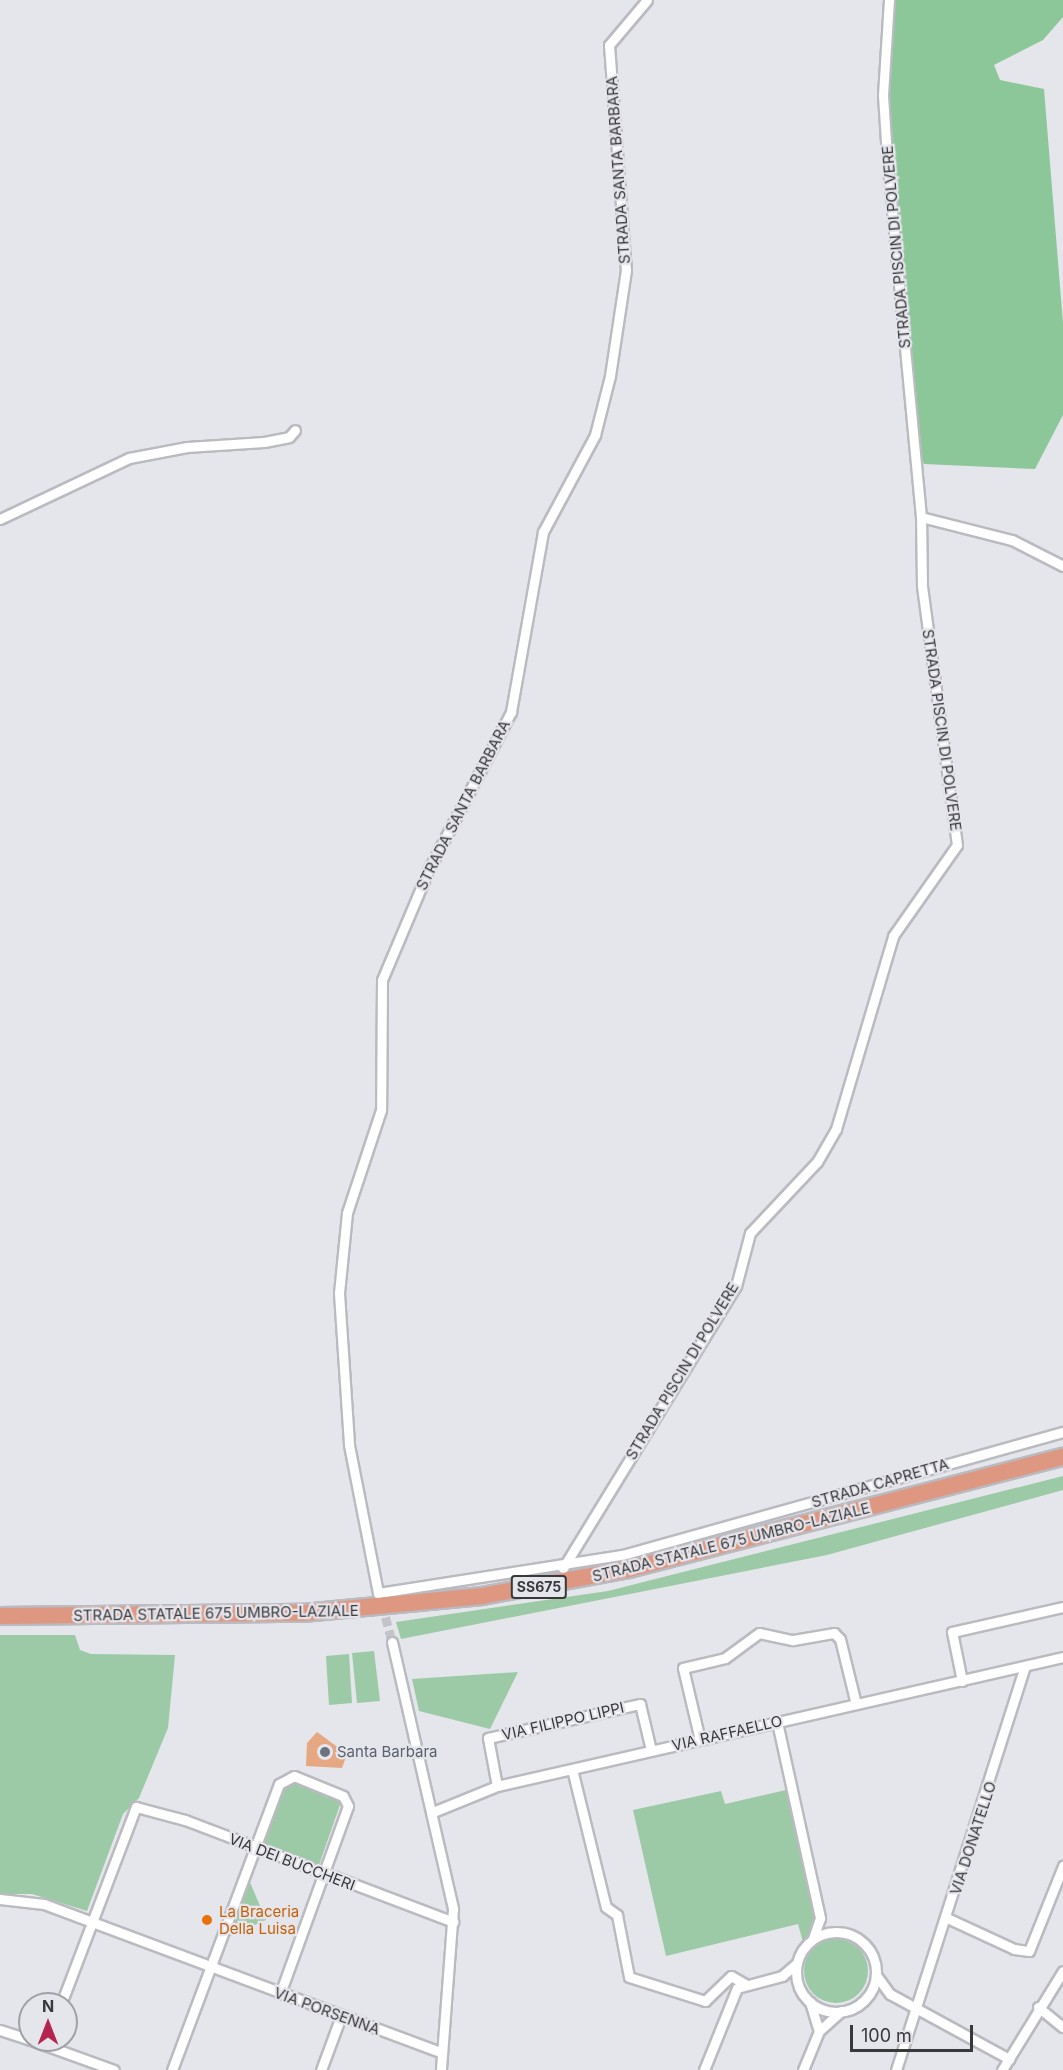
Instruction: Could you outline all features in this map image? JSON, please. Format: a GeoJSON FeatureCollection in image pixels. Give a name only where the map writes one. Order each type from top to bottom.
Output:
{"type":"FeatureCollection","features":[{"type":"Feature","properties":{"kind":"highway","name":"STRADA STATALE 675 UMBRO-LAZIALE"},"geometry":{"type":"LineString","coordinates":[[0,1617],[303,1613],[482,1596],[628,1569],[1063,1457]]}},
{"type":"Feature","properties":{"kind":"highway","name":"STRADA STATALE 675 UMBRO-LAZIALE"},"geometry":{"type":"LineString","coordinates":[[0,1627],[303,1623],[531,1599],[630,1579],[1063,1468]]}},
{"type":"Feature","properties":{"kind":"street","name":"STRADA SANTA BARBARA"},"geometry":{"type":"LineString","coordinates":[[378,1593],[349,1445],[339,1293],[347,1213],[381,1110],[382,980],[428,871],[511,712],[543,532],[595,435],[610,376],[626,270],[609,45],[647,0]]}},
{"type":"Feature","properties":{"kind":"street","name":"STRADA PISCIN DI POLVERE"},"geometry":{"type":"LineString","coordinates":[[563,1568],[736,1286],[750,1233],[817,1162],[836,1129],[893,936],[957,845],[922,585],[921,517],[887,157],[884,95],[889,0]]}},
{"type":"Feature","properties":{"kind":"street"},"geometry":{"type":"LineString","coordinates":[[0,519],[129,458],[187,447],[264,442],[289,437],[295,430]]}},
{"type":"Feature","properties":{"kind":"street"},"geometry":{"type":"LineString","coordinates":[[921,517],[1012,540],[1063,566]]}},
{"type":"Feature","properties":{"kind":"street","name":"STRADA CAPRETTA"},"geometry":{"type":"LineString","coordinates":[[378,1593],[563,1568],[1063,1432]]}},
{"type":"Feature","properties":{"kind":"street"},"geometry":{"type":"LineString","coordinates":[[962,1681],[952,1632],[1063,1607]]}},
{"type":"Feature","properties":{"kind":"street"},"geometry":{"type":"LineString","coordinates":[[700,1740],[683,1668],[725,1658],[759,1633],[793,1640],[834,1633],[840,1639],[856,1704]]}},
{"type":"Feature","properties":{"kind":"street"},"geometry":{"type":"LineString","coordinates":[[392,1642],[432,1812],[453,1922],[441,2070]]}},
{"type":"Feature","properties":{"kind":"street","name":"VIA RAFFAELLO"},"geometry":{"type":"LineString","coordinates":[[432,1812],[497,1786],[1063,1657]]}},
{"type":"Feature","properties":{"kind":"street","name":"VIA DONATELLO"},"geometry":{"type":"LineString","coordinates":[[896,2070],[947,1918],[1025,1666]]}},
{"type":"Feature","properties":{"kind":"street","name":"VIA FILIPPO LIPPI"},"geometry":{"type":"LineString","coordinates":[[497,1786],[488,1738],[640,1704],[651,1750]]}},
{"type":"Feature","properties":{"kind":"street"},"geometry":{"type":"LineString","coordinates":[[704,2070],[733,1994],[745,1984],[778,1977],[797,1963],[811,1940],[820,1918],[777,1722]]}},
{"type":"Feature","properties":{"kind":"street"},"geometry":{"type":"LineString","coordinates":[[572,1769],[606,1907],[617,1915],[629,1977],[705,2001],[731,1976],[745,1984]]}},
{"type":"Feature","properties":{"kind":"street"},"geometry":{"type":"LineString","coordinates":[[172,2070],[279,1784],[294,1776],[346,1801],[324,1874],[280,1994]]}},
{"type":"Feature","properties":{"kind":"street","name":"VIA DEI BUCCHERI"},"geometry":{"type":"LineString","coordinates":[[89,1922],[131,1810],[141,1806],[453,1922]]}},
{"type":"Feature","properties":{"kind":"street"},"geometry":{"type":"LineString","coordinates":[[947,1918],[1014,1949],[1029,1951],[1063,1866]]}},
{"type":"Feature","properties":{"kind":"street","name":"VIA PORSENNA"},"geometry":{"type":"LineString","coordinates":[[0,1899],[44,1904],[442,2053]]}},
{"type":"Feature","properties":{"kind":"street"},"geometry":{"type":"LineString","coordinates":[[820,1918],[837,1932],[862,1942],[876,1972],[890,1994],[1009,2059]]}},
{"type":"Feature","properties":{"kind":"street"},"geometry":{"type":"LineString","coordinates":[[65,1992],[89,1922]]}},
{"type":"Feature","properties":{"kind":"street"},"geometry":{"type":"LineString","coordinates":[[811,1940],[837,1932]]}},
{"type":"Feature","properties":{"kind":"street"},"geometry":{"type":"LineString","coordinates":[[797,1963],[800,1990]]}},
{"type":"Feature","properties":{"kind":"street"},"geometry":{"type":"LineString","coordinates":[[1002,2070],[1038,2007],[1063,1971]]}},
{"type":"Feature","properties":{"kind":"street"},"geometry":{"type":"LineString","coordinates":[[866,1998],[876,1972]]}},
{"type":"Feature","properties":{"kind":"street"},"geometry":{"type":"LineString","coordinates":[[778,1977],[792,1981],[809,2001],[819,2031]]}},
{"type":"Feature","properties":{"kind":"street"},"geometry":{"type":"LineString","coordinates":[[803,2070],[819,2031],[841,2011],[866,1998],[890,1994]]}},
{"type":"Feature","properties":{"kind":"street"},"geometry":{"type":"LineString","coordinates":[[809,2001],[827,2010],[841,2011]]}},
{"type":"Feature","properties":{"kind":"street"},"geometry":{"type":"LineString","coordinates":[[1038,2007],[1063,2027]]}},
{"type":"Feature","properties":{"kind":"street"},"geometry":{"type":"LineString","coordinates":[[321,2070],[341,2016]]}},
{"type":"Feature","properties":{"kind":"street"},"geometry":{"type":"LineString","coordinates":[[0,2030],[18,2036]]}},
{"type":"Feature","properties":{"kind":"street"},"geometry":{"type":"LineString","coordinates":[[68,2052],[114,2070]]}},
{"type":"Feature","properties":{"kind":"street"},"geometry":{"type":"LineString","coordinates":[[81,2070],[84,2059]]}},
{"type":"Feature","properties":{"kind":"green space"},"geometry":{"type":"Polygon","coordinates":[[[894,0],[1063,0],[1063,17],[1043,40],[994,65],[1000,80],[1044,89],[1063,323],[1063,415],[1035,469],[924,464],[917,449],[891,154],[888,89],[894,0]]]}},
{"type":"Feature","properties":{"kind":"green space"},"geometry":{"type":"Polygon","coordinates":[[[1063,1476],[1063,1490],[827,1555],[401,1639],[396,1622],[608,1591],[1063,1476]]]}},
{"type":"Feature","properties":{"kind":"green space"},"geometry":{"type":"Polygon","coordinates":[[[0,1635],[75,1635],[80,1650],[91,1654],[175,1655],[168,1728],[139,1798],[123,1814],[87,1911],[32,1894],[0,1894],[0,1635]]]}},
{"type":"Feature","properties":{"kind":"green space"},"geometry":{"type":"Polygon","coordinates":[[[374,1651],[380,1701],[357,1703],[352,1653],[374,1651]]]}},
{"type":"Feature","properties":{"kind":"green space"},"geometry":{"type":"Polygon","coordinates":[[[349,1654],[352,1703],[329,1705],[326,1656],[349,1654]]]}},
{"type":"Feature","properties":{"kind":"green space"},"geometry":{"type":"Polygon","coordinates":[[[518,1672],[490,1729],[419,1711],[412,1679],[518,1672]]]}},
{"type":"Feature","properties":{"kind":"green space"},"geometry":{"type":"Polygon","coordinates":[[[292,1782],[341,1802],[319,1865],[263,1845],[282,1786],[292,1782]]]}},
{"type":"Feature","properties":{"kind":"green space"},"geometry":{"type":"Polygon","coordinates":[[[786,1790],[815,1919],[812,1933],[803,1942],[798,1924],[666,1956],[633,1810],[721,1791],[725,1804],[786,1790]]]}},
{"type":"Feature","properties":{"kind":"green space"},"geometry":{"type":"Polygon","coordinates":[[[249,1880],[266,1920],[230,1936],[249,1880]]]}},
{"type":"Feature","properties":{"kind":"green space"},"geometry":{"type":"Polygon","coordinates":[[[836,1939],[848,1941],[859,1948],[866,1959],[868,1971],[866,1983],[859,1994],[848,2001],[836,2003],[824,2001],[813,1994],[806,1983],[804,1971],[806,1959],[813,1948],[824,1941],[836,1939]]]}},
{"type":"Feature","properties":{"kind":"building","name":"Santa Barbara"},"geometry":{"type":"Polygon","coordinates":[[[317,1732],[347,1754],[342,1768],[306,1766],[307,1743],[317,1732]]]}},
{"type":"Feature","properties":{"kind":"tunnel"},"geometry":{"type":"LineString","coordinates":[[382,1604],[392,1642]]}},
{"type":"Feature","properties":{"kind":"place","name":"Santa Barbara"},"geometry":{"type":"Point","coordinates":[325,1752]}},
{"type":"Feature","properties":{"kind":"place","name":"La Braceria Della Luisa"},"geometry":{"type":"Point","coordinates":[207,1920]}}]}
